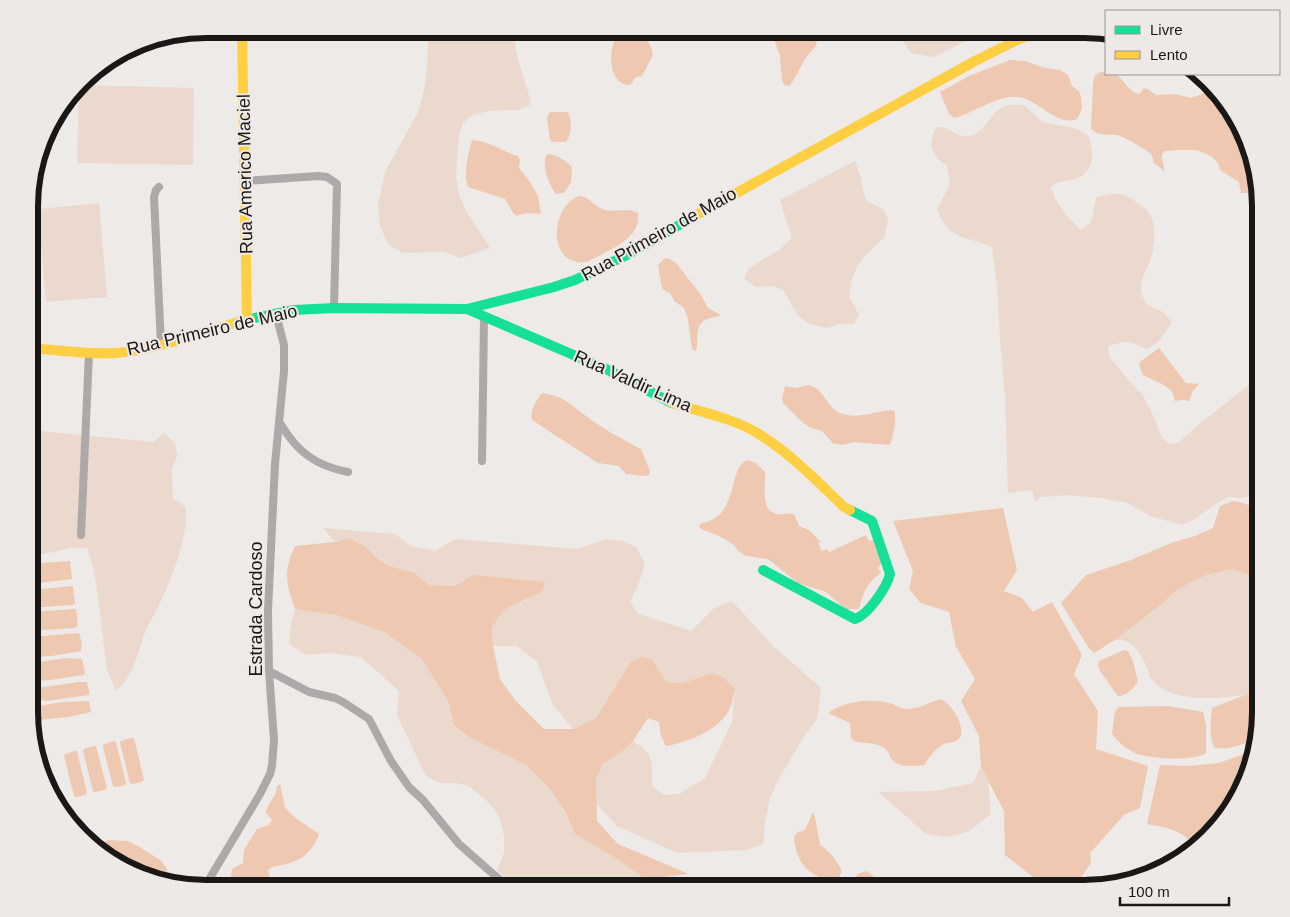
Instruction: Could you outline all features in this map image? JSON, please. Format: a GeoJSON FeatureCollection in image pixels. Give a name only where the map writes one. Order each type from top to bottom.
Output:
{"type":"FeatureCollection","features":[{"type":"Feature","properties":{"kind":"main road","name":"Rua Americo Maciel"},"geometry":{"type":"LineString","coordinates":[[242,38],[247,320]]}},
{"type":"Feature","properties":{"kind":"main road","name":"Rua Primeiro de Maio"},"geometry":{"type":"LineString","coordinates":[[38,349],[116,353],[161,345],[247,320],[305,308],[468,309],[561,285],[611,263],[975,61],[1022,38]]}},
{"type":"Feature","properties":{"kind":"main road","name":"Rua Valdir Lima"},"geometry":{"type":"LineString","coordinates":[[468,309],[606,369],[669,402],[725,419],[755,432],[791,455],[844,507],[872,521],[890,574],[889,579],[862,618],[855,619],[763,570]]}},
{"type":"Feature","properties":{"kind":"street"},"geometry":{"type":"LineString","coordinates":[[245,181],[318,176],[327,177],[337,184],[334,308]]}},
{"type":"Feature","properties":{"kind":"street"},"geometry":{"type":"LineString","coordinates":[[160,187],[156,190],[154,197],[161,345]]}},
{"type":"Feature","properties":{"kind":"street","name":"Estrada Cardoso"},"geometry":{"type":"LineString","coordinates":[[210,879],[241,828],[270,774],[274,740],[269,671],[268,611],[275,464],[284,371],[284,345],[276,314]]}},
{"type":"Feature","properties":{"kind":"street"},"geometry":{"type":"LineString","coordinates":[[482,461],[484,316]]}},
{"type":"Feature","properties":{"kind":"street"},"geometry":{"type":"LineString","coordinates":[[81,535],[89,353]]}},
{"type":"Feature","properties":{"kind":"street"},"geometry":{"type":"LineString","coordinates":[[280,423],[293,442],[319,464],[348,472]]}},
{"type":"Feature","properties":{"kind":"street"},"geometry":{"type":"LineString","coordinates":[[269,671],[309,692],[343,702],[369,719],[391,761],[409,787],[459,844],[499,879]]}},
{"type":"Feature","properties":{"kind":"shaded area"},"geometry":{"type":"Polygon","coordinates":[[[428,38],[515,38],[517,57],[531,104],[519,110],[489,111],[473,115],[463,123],[459,134],[456,176],[459,195],[466,211],[490,248],[460,258],[444,252],[403,253],[389,245],[380,226],[378,204],[385,172],[418,112],[424,91],[428,38]]]}},
{"type":"Feature","properties":{"kind":"shaded area"},"geometry":{"type":"Polygon","coordinates":[[[616,38],[644,38],[650,44],[653,55],[642,76],[636,77],[630,85],[623,84],[614,74],[611,60],[616,38]]]}},
{"type":"Feature","properties":{"kind":"shaded area"},"geometry":{"type":"Polygon","coordinates":[[[773,38],[817,38],[816,46],[806,57],[789,86],[784,85],[782,80],[780,56],[773,38]]]}},
{"type":"Feature","properties":{"kind":"shaded area"},"geometry":{"type":"Polygon","coordinates":[[[901,38],[972,38],[934,57],[911,53],[901,38]]]}},
{"type":"Feature","properties":{"kind":"shaded area"},"geometry":{"type":"Polygon","coordinates":[[[1010,60],[1025,61],[1045,68],[1060,70],[1068,75],[1072,86],[1079,91],[1081,97],[1082,109],[1077,119],[1062,119],[1033,102],[1017,97],[1001,99],[954,118],[949,114],[940,92],[969,76],[1010,60]]]}},
{"type":"Feature","properties":{"kind":"shaded area"},"geometry":{"type":"Polygon","coordinates":[[[1105,72],[1105,75],[1116,75],[1138,94],[1142,92],[1143,88],[1156,95],[1175,94],[1191,98],[1209,93],[1218,103],[1230,122],[1244,152],[1252,195],[1241,193],[1239,182],[1220,170],[1218,163],[1212,157],[1202,152],[1196,150],[1165,151],[1162,154],[1164,172],[1155,164],[1151,154],[1140,146],[1117,135],[1094,132],[1091,129],[1095,75],[1105,72]]]}},
{"type":"Feature","properties":{"kind":"shaded area"},"geometry":{"type":"Polygon","coordinates":[[[89,85],[194,88],[193,165],[77,163],[79,95],[89,85]]]}},
{"type":"Feature","properties":{"kind":"shaded area"},"geometry":{"type":"Polygon","coordinates":[[[1008,105],[1024,105],[1043,122],[1077,129],[1088,135],[1092,152],[1089,168],[1080,177],[1054,184],[1051,187],[1059,205],[1081,230],[1091,222],[1096,198],[1105,195],[1120,194],[1129,197],[1143,206],[1150,214],[1154,227],[1154,241],[1141,290],[1146,303],[1164,313],[1172,322],[1159,341],[1148,349],[1133,343],[1120,343],[1108,346],[1109,356],[1142,394],[1162,438],[1170,444],[1179,442],[1252,382],[1252,496],[1227,497],[1193,520],[1182,525],[1150,516],[1128,503],[1069,495],[1041,497],[1035,501],[1032,490],[1008,493],[1005,397],[997,286],[992,247],[958,236],[946,227],[941,219],[937,209],[950,184],[947,166],[934,154],[931,144],[937,127],[946,128],[961,136],[971,136],[980,131],[999,109],[1008,105]]]}},
{"type":"Feature","properties":{"kind":"shaded area"},"geometry":{"type":"Polygon","coordinates":[[[568,112],[571,127],[566,142],[553,142],[550,140],[547,118],[549,113],[568,112]]]}},
{"type":"Feature","properties":{"kind":"shaded area"},"geometry":{"type":"Polygon","coordinates":[[[472,140],[518,156],[520,160],[519,168],[538,196],[541,213],[517,216],[513,213],[505,199],[468,187],[466,170],[472,140]]]}},
{"type":"Feature","properties":{"kind":"shaded area"},"geometry":{"type":"Polygon","coordinates":[[[549,154],[562,159],[572,167],[571,182],[564,193],[556,194],[549,181],[545,160],[549,154]]]}},
{"type":"Feature","properties":{"kind":"shaded area"},"geometry":{"type":"Polygon","coordinates":[[[855,161],[867,201],[883,209],[888,218],[885,236],[863,258],[852,279],[849,296],[859,315],[854,324],[838,324],[827,328],[809,324],[798,316],[784,291],[774,286],[755,287],[744,278],[749,268],[779,250],[792,238],[780,200],[855,161]]]}},
{"type":"Feature","properties":{"kind":"shaded area"},"geometry":{"type":"Polygon","coordinates":[[[580,196],[587,198],[605,210],[638,213],[638,222],[629,237],[613,249],[587,262],[573,261],[564,255],[559,245],[557,233],[563,210],[570,201],[580,196]]]}},
{"type":"Feature","properties":{"kind":"shaded area"},"geometry":{"type":"Polygon","coordinates":[[[99,203],[107,297],[46,302],[38,209],[99,203]]]}},
{"type":"Feature","properties":{"kind":"shaded area"},"geometry":{"type":"Polygon","coordinates":[[[665,258],[676,263],[701,295],[708,308],[721,315],[707,319],[699,326],[696,351],[692,349],[688,319],[684,308],[674,301],[671,294],[662,289],[658,265],[665,258]]]}},
{"type":"Feature","properties":{"kind":"shaded area"},"geometry":{"type":"Polygon","coordinates":[[[1159,348],[1186,383],[1199,384],[1193,391],[1189,401],[1175,401],[1172,391],[1143,375],[1140,362],[1159,348]]]}},
{"type":"Feature","properties":{"kind":"shaded area"},"geometry":{"type":"Polygon","coordinates":[[[808,385],[818,390],[833,408],[843,414],[856,416],[893,410],[895,412],[895,425],[891,443],[889,445],[854,442],[842,445],[833,443],[822,431],[809,427],[783,403],[782,399],[785,386],[796,388],[808,385]]]}},
{"type":"Feature","properties":{"kind":"shaded area"},"geometry":{"type":"Polygon","coordinates":[[[542,393],[556,396],[566,401],[599,425],[641,449],[650,471],[649,475],[626,474],[619,466],[598,463],[532,420],[533,409],[542,393]]]}},
{"type":"Feature","properties":{"kind":"shaded area"},"geometry":{"type":"Polygon","coordinates":[[[38,431],[153,442],[164,433],[175,443],[177,456],[172,469],[173,498],[186,507],[185,531],[170,581],[146,630],[135,663],[127,678],[116,691],[107,670],[92,563],[87,548],[71,548],[38,555],[38,431]]]}},
{"type":"Feature","properties":{"kind":"shaded area"},"geometry":{"type":"Polygon","coordinates":[[[747,460],[756,463],[765,472],[765,501],[770,510],[776,514],[794,514],[799,526],[809,530],[821,542],[818,543],[822,551],[827,549],[829,552],[866,535],[869,541],[873,540],[882,563],[878,568],[881,573],[866,588],[859,609],[847,609],[826,592],[798,583],[768,559],[746,556],[728,541],[699,527],[700,524],[713,519],[722,512],[727,504],[738,470],[747,460]]]}},
{"type":"Feature","properties":{"kind":"shaded area"},"geometry":{"type":"Polygon","coordinates":[[[1233,501],[1242,502],[1252,508],[1252,575],[1233,569],[1206,575],[1193,581],[1176,591],[1115,640],[1094,653],[1088,647],[1061,603],[1086,575],[1131,560],[1213,528],[1220,506],[1233,501]]]}},
{"type":"Feature","properties":{"kind":"shaded area"},"geometry":{"type":"Polygon","coordinates":[[[1003,508],[1017,570],[1004,591],[1022,598],[1033,612],[1052,602],[1082,655],[1074,674],[1098,711],[1096,749],[1148,766],[1140,808],[1124,815],[1090,853],[1091,863],[1079,880],[1037,880],[1005,855],[1004,811],[981,767],[979,736],[961,701],[975,679],[956,647],[949,612],[921,603],[909,589],[913,571],[893,521],[1003,508]]]}},
{"type":"Feature","properties":{"kind":"shaded area"},"geometry":{"type":"Polygon","coordinates":[[[323,528],[395,534],[411,546],[435,551],[455,539],[577,549],[606,539],[623,541],[636,547],[645,563],[630,603],[639,614],[691,631],[713,609],[732,601],[774,647],[821,688],[817,719],[778,780],[770,798],[763,844],[747,850],[677,853],[617,826],[596,803],[596,778],[598,772],[606,762],[633,741],[649,755],[652,764],[652,786],[664,795],[679,794],[705,778],[732,722],[735,689],[722,677],[712,674],[684,683],[666,682],[652,659],[608,699],[596,718],[573,729],[553,705],[537,662],[517,646],[493,646],[492,627],[504,610],[528,599],[495,578],[473,575],[455,586],[429,585],[415,573],[389,566],[379,560],[366,547],[350,538],[335,542],[323,528]]]}},
{"type":"Feature","properties":{"kind":"shaded area"},"geometry":{"type":"Polygon","coordinates":[[[350,538],[366,547],[379,560],[389,566],[415,573],[429,585],[455,586],[473,575],[545,582],[543,591],[504,610],[492,627],[493,646],[500,679],[515,700],[544,729],[573,729],[596,718],[631,662],[641,657],[652,659],[666,682],[684,683],[716,674],[728,682],[735,689],[731,704],[723,719],[716,725],[692,739],[666,746],[661,736],[659,722],[648,718],[633,741],[623,751],[603,764],[596,778],[597,821],[618,844],[689,874],[645,879],[617,859],[575,834],[565,811],[550,789],[526,765],[471,738],[454,726],[448,701],[422,659],[384,632],[336,615],[295,609],[288,584],[287,571],[295,546],[335,542],[350,538]]]}},
{"type":"Feature","properties":{"kind":"shaded area"},"geometry":{"type":"Polygon","coordinates":[[[70,561],[72,579],[38,583],[38,563],[70,561]]]}},
{"type":"Feature","properties":{"kind":"shaded area"},"geometry":{"type":"Polygon","coordinates":[[[1234,569],[1252,575],[1252,693],[1202,698],[1186,697],[1172,693],[1159,687],[1150,677],[1143,659],[1136,649],[1126,641],[1115,640],[1176,591],[1206,575],[1234,569]]]}},
{"type":"Feature","properties":{"kind":"shaded area"},"geometry":{"type":"Polygon","coordinates":[[[73,586],[75,604],[38,607],[38,589],[73,586]]]}},
{"type":"Feature","properties":{"kind":"shaded area"},"geometry":{"type":"Polygon","coordinates":[[[76,609],[78,626],[75,628],[38,630],[38,611],[76,609]]]}},
{"type":"Feature","properties":{"kind":"shaded area"},"geometry":{"type":"Polygon","coordinates":[[[295,609],[336,615],[384,632],[422,659],[448,701],[454,727],[471,738],[526,765],[550,789],[565,811],[575,834],[617,859],[645,879],[507,879],[497,871],[504,853],[504,836],[499,816],[489,803],[469,786],[456,783],[440,783],[426,776],[397,715],[399,691],[361,657],[328,653],[306,655],[289,644],[290,629],[295,609]]]}},
{"type":"Feature","properties":{"kind":"shaded area"},"geometry":{"type":"Polygon","coordinates":[[[79,633],[82,644],[81,651],[38,657],[38,636],[79,633]]]}},
{"type":"Feature","properties":{"kind":"shaded area"},"geometry":{"type":"Polygon","coordinates":[[[1124,650],[1128,651],[1133,661],[1138,682],[1127,693],[1118,696],[1100,671],[1098,665],[1099,661],[1124,650]]]}},
{"type":"Feature","properties":{"kind":"shaded area"},"geometry":{"type":"Polygon","coordinates":[[[67,658],[82,659],[85,672],[84,675],[38,681],[38,662],[67,658]]]}},
{"type":"Feature","properties":{"kind":"shaded area"},"geometry":{"type":"Polygon","coordinates":[[[87,682],[89,695],[46,701],[38,699],[38,688],[87,682]]]}},
{"type":"Feature","properties":{"kind":"shaded area"},"geometry":{"type":"Polygon","coordinates":[[[1252,694],[1252,722],[1249,742],[1231,747],[1215,748],[1211,734],[1212,708],[1252,694]]]}},
{"type":"Feature","properties":{"kind":"shaded area"},"geometry":{"type":"Polygon","coordinates":[[[941,699],[949,706],[959,720],[961,736],[959,739],[938,748],[924,765],[907,766],[895,763],[883,747],[855,741],[851,738],[850,723],[828,713],[841,706],[865,701],[881,702],[911,709],[941,699]]]}},
{"type":"Feature","properties":{"kind":"shaded area"},"geometry":{"type":"Polygon","coordinates":[[[89,701],[91,712],[69,717],[39,720],[38,706],[63,702],[89,701]]]}},
{"type":"Feature","properties":{"kind":"shaded area"},"geometry":{"type":"Polygon","coordinates":[[[1167,706],[1203,712],[1206,724],[1206,753],[1191,758],[1170,759],[1148,756],[1133,752],[1119,742],[1112,734],[1115,711],[1119,707],[1167,706]]]}},
{"type":"Feature","properties":{"kind":"shaded area"},"geometry":{"type":"Polygon","coordinates":[[[134,738],[144,780],[132,784],[130,783],[120,743],[134,738]]]}},
{"type":"Feature","properties":{"kind":"shaded area"},"geometry":{"type":"Polygon","coordinates":[[[113,741],[116,742],[126,783],[124,786],[113,786],[103,747],[103,745],[113,741]]]}},
{"type":"Feature","properties":{"kind":"shaded area"},"geometry":{"type":"Polygon","coordinates":[[[96,746],[107,788],[95,792],[93,791],[83,751],[96,746]]]}},
{"type":"Feature","properties":{"kind":"shaded area"},"geometry":{"type":"Polygon","coordinates":[[[77,751],[87,793],[76,797],[74,796],[64,756],[77,751]]]}},
{"type":"Feature","properties":{"kind":"shaded area"},"geometry":{"type":"Polygon","coordinates":[[[1247,753],[1244,765],[1230,795],[1218,814],[1195,838],[1190,842],[1179,833],[1147,824],[1160,765],[1188,766],[1219,763],[1247,753]]]}},
{"type":"Feature","properties":{"kind":"shaded area"},"geometry":{"type":"Polygon","coordinates":[[[981,767],[988,780],[991,814],[969,831],[957,835],[944,837],[926,834],[878,792],[935,791],[973,783],[981,767]]]}},
{"type":"Feature","properties":{"kind":"shaded area"},"geometry":{"type":"Polygon","coordinates":[[[280,784],[285,808],[319,834],[317,840],[301,858],[268,870],[271,879],[231,879],[232,869],[243,863],[244,850],[257,829],[269,825],[272,820],[266,813],[277,786],[280,784]]]}},
{"type":"Feature","properties":{"kind":"shaded area"},"geometry":{"type":"Polygon","coordinates":[[[813,812],[820,845],[833,856],[842,871],[838,880],[825,880],[818,877],[801,862],[794,837],[798,832],[805,830],[813,812]]]}},
{"type":"Feature","properties":{"kind":"shaded area"},"geometry":{"type":"Polygon","coordinates":[[[108,840],[128,841],[160,860],[166,867],[168,875],[141,867],[102,844],[108,840]]]}},
{"type":"Feature","properties":{"kind":"shaded area"},"geometry":{"type":"Polygon","coordinates":[[[867,871],[877,880],[853,880],[858,874],[867,871]]]}},
{"type":"Feature","properties":{"kind":"traffic: fast"},"geometry":{"type":"LineString","coordinates":[[250,319],[294,310],[334,308],[467,309],[575,280],[629,254],[693,217]]}},
{"type":"Feature","properties":{"kind":"traffic: fast"},"geometry":{"type":"LineString","coordinates":[[467,309],[606,369],[672,403]]}},
{"type":"Feature","properties":{"kind":"traffic: fast"},"geometry":{"type":"LineString","coordinates":[[763,570],[855,619],[866,612],[885,586],[890,574],[872,521],[850,510]]}},
{"type":"Feature","properties":{"kind":"traffic: slow"},"geometry":{"type":"LineString","coordinates":[[242,38],[247,320]]}},
{"type":"Feature","properties":{"kind":"traffic: slow"},"geometry":{"type":"LineString","coordinates":[[693,217],[975,61],[1022,38]]}},
{"type":"Feature","properties":{"kind":"traffic: slow"},"geometry":{"type":"LineString","coordinates":[[38,349],[94,353],[132,351],[166,344],[250,319]]}},
{"type":"Feature","properties":{"kind":"traffic: slow"},"geometry":{"type":"LineString","coordinates":[[672,403],[741,425],[762,436],[784,452],[844,507],[850,510]]}}]}
